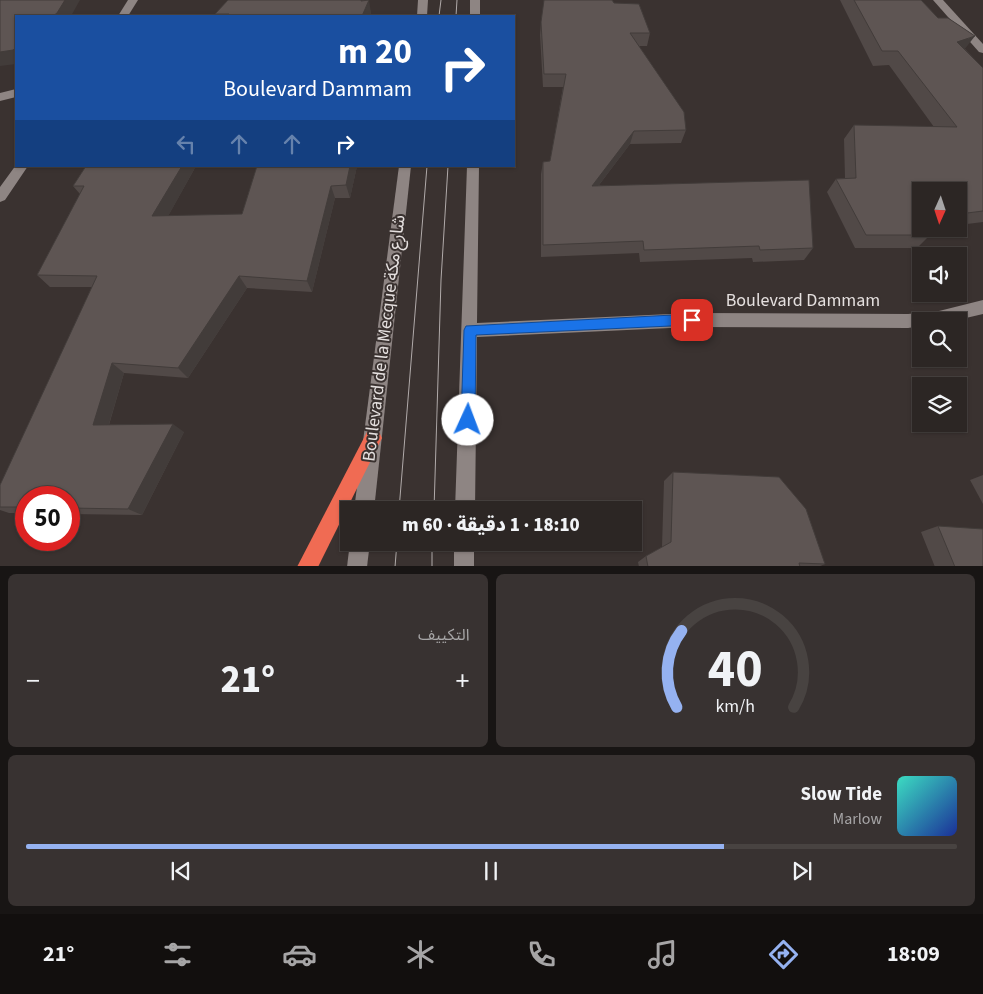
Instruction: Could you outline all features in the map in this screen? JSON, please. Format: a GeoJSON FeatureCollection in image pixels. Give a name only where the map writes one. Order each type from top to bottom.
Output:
{"type":"FeatureCollection","features":[{"type":"Feature","properties":{"kind":"highway"},"geometry":{"type":"LineString","coordinates":[[307,566],[373,438]]}},
{"type":"Feature","properties":{"kind":"main road"},"geometry":{"type":"LineString","coordinates":[[124,15],[133,0]]}},
{"type":"Feature","properties":{"kind":"main road"},"geometry":{"type":"LineString","coordinates":[[422,15],[423,0]]}},
{"type":"Feature","properties":{"kind":"main road"},"geometry":{"type":"LineString","coordinates":[[475,0],[475,15]]}},
{"type":"Feature","properties":{"kind":"main road"},"geometry":{"type":"LineString","coordinates":[[938,0],[983,50]]}},
{"type":"Feature","properties":{"kind":"main road"},"geometry":{"type":"LineString","coordinates":[[0,97],[15,93]]}},
{"type":"Feature","properties":{"kind":"main road"},"geometry":{"type":"LineString","coordinates":[[0,197],[21,167]]}},
{"type":"Feature","properties":{"kind":"main road","name":"Boulevard de la Mecque شارع مكة"},"geometry":{"type":"LineString","coordinates":[[365,501],[404,167]]}},
{"type":"Feature","properties":{"kind":"main road"},"geometry":{"type":"LineString","coordinates":[[465,501],[473,167]]}},
{"type":"Feature","properties":{"kind":"main road","name":"Boulevard Dammam"},"geometry":{"type":"LineString","coordinates":[[470,330],[692,320],[908,321],[939,318],[983,307]]}},
{"type":"Feature","properties":{"kind":"main road"},"geometry":{"type":"LineString","coordinates":[[357,566],[359,551]]}},
{"type":"Feature","properties":{"kind":"main road"},"geometry":{"type":"LineString","coordinates":[[464,551],[464,566]]}},
{"type":"Feature","properties":{"kind":"building"},"geometry":{"type":"Polygon","coordinates":[[[0,0],[65,0],[54,15],[15,15],[15,49],[0,52],[0,0]]]}},
{"type":"Feature","properties":{"kind":"building"},"geometry":{"type":"Polygon","coordinates":[[[228,0],[369,0],[362,15],[215,14],[228,0]]]}},
{"type":"Feature","properties":{"kind":"building"},"geometry":{"type":"Polygon","coordinates":[[[544,0],[612,0],[614,3],[639,4],[650,33],[630,33],[684,112],[686,130],[634,131],[592,186],[809,180],[813,248],[760,250],[759,246],[644,250],[643,241],[543,245],[543,162],[550,161],[566,74],[544,74],[541,22],[544,0]]]}},
{"type":"Feature","properties":{"kind":"building"},"geometry":{"type":"Polygon","coordinates":[[[854,0],[921,0],[938,18],[948,18],[975,36],[957,42],[983,68],[983,211],[968,213],[968,182],[912,182],[912,235],[866,235],[836,179],[856,178],[854,125],[957,127],[898,51],[882,51],[854,0]]]}},
{"type":"Feature","properties":{"kind":"building"},"geometry":{"type":"Polygon","coordinates":[[[85,167],[181,167],[152,216],[242,214],[257,167],[350,167],[346,185],[331,186],[307,281],[239,276],[178,368],[112,363],[93,425],[173,424],[128,509],[80,508],[80,486],[15,486],[15,507],[0,507],[0,485],[97,276],[37,275],[84,186],[73,186],[85,167]]]}},
{"type":"Feature","properties":{"kind":"building"},"geometry":{"type":"Polygon","coordinates":[[[673,472],[779,477],[806,509],[825,564],[799,563],[800,566],[648,566],[646,556],[671,542],[673,472]]]}},
{"type":"Feature","properties":{"kind":"building"},"geometry":{"type":"Polygon","coordinates":[[[938,526],[983,529],[983,566],[955,566],[938,526]]]}},
{"type":"Feature","properties":{"kind":"tram line"},"geometry":{"type":"LineString","coordinates":[[439,15],[441,0]]}},
{"type":"Feature","properties":{"kind":"tram line"},"geometry":{"type":"LineString","coordinates":[[456,15],[457,0]]}},
{"type":"Feature","properties":{"kind":"tram line"},"geometry":{"type":"LineString","coordinates":[[400,501],[427,167]]}},
{"type":"Feature","properties":{"kind":"tram line"},"geometry":{"type":"LineString","coordinates":[[434,501],[441,280],[448,167]]}},
{"type":"Feature","properties":{"kind":"tram line"},"geometry":{"type":"LineString","coordinates":[[395,566],[396,551]]}},
{"type":"Feature","properties":{"kind":"tram line"},"geometry":{"type":"LineString","coordinates":[[432,551],[432,566]]}},
{"type":"Feature","properties":{"kind":"route"},"geometry":{"type":"LineString","coordinates":[[468,420],[470,330],[692,320]]}}]}
